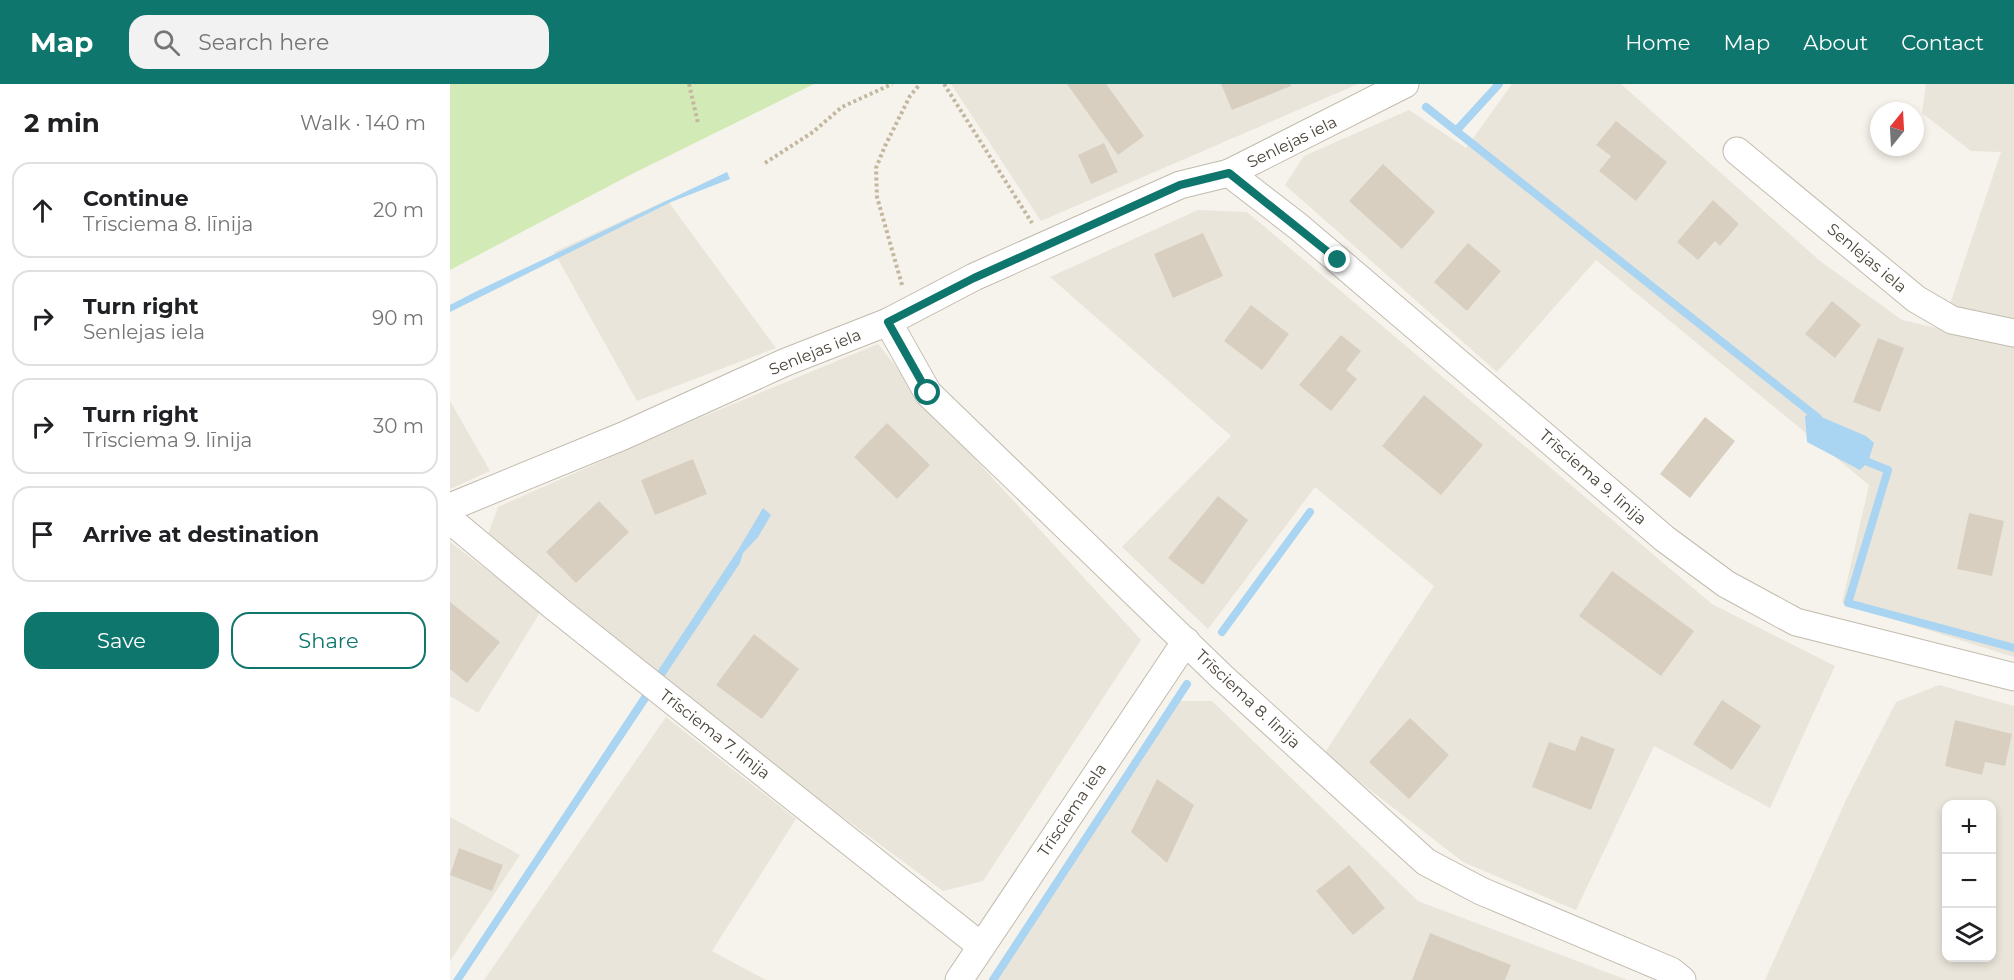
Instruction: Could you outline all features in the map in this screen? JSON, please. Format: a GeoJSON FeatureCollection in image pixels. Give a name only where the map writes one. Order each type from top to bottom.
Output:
{"type":"FeatureCollection","features":[{"type":"Feature","properties":{"kind":"street","name":"Senlejas iela"},"geometry":{"type":"LineString","coordinates":[[450,507],[623,436],[786,362],[899,317],[974,278],[1180,185],[1229,173],[1405,84]]}},
{"type":"Feature","properties":{"kind":"street","name":"Senlejas iela"},"geometry":{"type":"LineString","coordinates":[[1737,151],[1916,299],[1952,320],[2014,333]]}},
{"type":"Feature","properties":{"kind":"street","name":"Trīsciema 9. līnija"},"geometry":{"type":"LineString","coordinates":[[1229,173],[1299,227],[1665,539],[1726,584],[1796,622],[2014,677]]}},
{"type":"Feature","properties":{"kind":"street","name":"Trīsciema 8. līnija"},"geometry":{"type":"LineString","coordinates":[[899,317],[928,393],[1186,641],[1426,862],[1481,891],[1671,971],[1682,980]]}},
{"type":"Feature","properties":{"kind":"street","name":"Trīsciema 7. līnija"},"geometry":{"type":"LineString","coordinates":[[450,520],[557,609],[981,946]]}},
{"type":"Feature","properties":{"kind":"street","name":"Trīsciema iela"},"geometry":{"type":"LineString","coordinates":[[959,980],[1186,641]]}},
{"type":"Feature","properties":{"kind":"path"},"geometry":{"type":"LineString","coordinates":[[690,84],[698,123]]}},
{"type":"Feature","properties":{"kind":"path"},"geometry":{"type":"LineString","coordinates":[[765,163],[813,132],[842,107],[892,84]]}},
{"type":"Feature","properties":{"kind":"path"},"geometry":{"type":"LineString","coordinates":[[899,317],[877,197],[876,168],[885,146],[920,84]]}},
{"type":"Feature","properties":{"kind":"path"},"geometry":{"type":"LineString","coordinates":[[944,84],[1047,246]]}},
{"type":"Feature","properties":{"kind":"shaded area"},"geometry":{"type":"Polygon","coordinates":[[[951,84],[1358,84],[1041,221],[951,84]]]}},
{"type":"Feature","properties":{"kind":"shaded area"},"geometry":{"type":"Polygon","coordinates":[[[1512,84],[1621,84],[1820,261],[1902,320],[2014,346],[2014,657],[1842,603],[1869,485],[1596,260],[1497,372],[1285,185],[1304,156],[1409,110],[1466,148],[1512,84]]]}},
{"type":"Feature","properties":{"kind":"shaded area"},"geometry":{"type":"Polygon","coordinates":[[[1926,84],[2014,84],[2014,323],[1949,307],[2001,152],[1971,151],[1924,115],[1926,84]]]}},
{"type":"Feature","properties":{"kind":"shaded area"},"geometry":{"type":"Polygon","coordinates":[[[667,200],[776,348],[637,401],[554,252],[667,200]]]}},
{"type":"Feature","properties":{"kind":"shaded area"},"geometry":{"type":"Polygon","coordinates":[[[1198,210],[1247,212],[1712,604],[1835,666],[1770,808],[1654,746],[1576,910],[1463,862],[1324,754],[1434,586],[1315,487],[1208,629],[1122,547],[1231,436],[1050,277],[1198,210]]]}},
{"type":"Feature","properties":{"kind":"shaded area"},"geometry":{"type":"Polygon","coordinates":[[[878,344],[933,413],[1141,640],[983,881],[943,891],[755,752],[485,542],[498,507],[697,419],[878,344]]]}},
{"type":"Feature","properties":{"kind":"shaded area"},"geometry":{"type":"Polygon","coordinates":[[[450,401],[490,471],[450,489],[450,401]]]}},
{"type":"Feature","properties":{"kind":"shaded area"},"geometry":{"type":"Polygon","coordinates":[[[450,542],[541,611],[478,713],[450,696],[450,542]]]}},
{"type":"Feature","properties":{"kind":"shaded area"},"geometry":{"type":"Polygon","coordinates":[[[1939,685],[2014,706],[2014,980],[1765,980],[1846,800],[1896,702],[1939,685]]]}},
{"type":"Feature","properties":{"kind":"shaded area"},"geometry":{"type":"Polygon","coordinates":[[[1177,701],[1212,701],[1418,901],[1627,980],[997,980],[1177,701]]]}},
{"type":"Feature","properties":{"kind":"shaded area"},"geometry":{"type":"Polygon","coordinates":[[[666,717],[796,819],[712,951],[766,980],[484,980],[666,717]]]}},
{"type":"Feature","properties":{"kind":"shaded area"},"geometry":{"type":"Polygon","coordinates":[[[450,817],[520,855],[450,961],[450,817]]]}},
{"type":"Feature","properties":{"kind":"green space"},"geometry":{"type":"Polygon","coordinates":[[[450,84],[814,84],[628,176],[450,270],[450,84]]]}},
{"type":"Feature","properties":{"kind":"water"},"geometry":{"type":"Polygon","coordinates":[[[727,172],[730,179],[671,202],[450,312],[450,305],[473,293],[727,172]]]}},
{"type":"Feature","properties":{"kind":"water"},"geometry":{"type":"Polygon","coordinates":[[[1812,413],[1866,436],[1874,443],[1868,462],[1860,470],[1807,442],[1805,416],[1812,413]]]}},
{"type":"Feature","properties":{"kind":"water"},"geometry":{"type":"Polygon","coordinates":[[[763,508],[771,515],[758,537],[743,553],[740,563],[462,980],[453,980],[740,547],[763,508]]]}},
{"type":"Feature","properties":{"kind":"building"},"geometry":{"type":"Polygon","coordinates":[[[1067,84],[1106,84],[1144,136],[1118,155],[1067,84]]]}},
{"type":"Feature","properties":{"kind":"building"},"geometry":{"type":"Polygon","coordinates":[[[1221,84],[1291,84],[1291,86],[1232,110],[1221,84]]]}},
{"type":"Feature","properties":{"kind":"building"},"geometry":{"type":"Polygon","coordinates":[[[1616,121],[1667,162],[1636,201],[1599,171],[1611,156],[1596,145],[1616,121]]]}},
{"type":"Feature","properties":{"kind":"building"},"geometry":{"type":"Polygon","coordinates":[[[1104,143],[1118,172],[1091,184],[1078,155],[1104,143]]]}},
{"type":"Feature","properties":{"kind":"building"},"geometry":{"type":"Polygon","coordinates":[[[1383,164],[1435,212],[1402,249],[1349,201],[1383,164]]]}},
{"type":"Feature","properties":{"kind":"building"},"geometry":{"type":"Polygon","coordinates":[[[1713,200],[1739,224],[1720,246],[1715,241],[1698,260],[1677,242],[1713,200]]]}},
{"type":"Feature","properties":{"kind":"building"},"geometry":{"type":"Polygon","coordinates":[[[1203,233],[1223,276],[1173,298],[1154,254],[1203,233]]]}},
{"type":"Feature","properties":{"kind":"building"},"geometry":{"type":"Polygon","coordinates":[[[1468,243],[1501,271],[1467,311],[1434,282],[1468,243]]]}},
{"type":"Feature","properties":{"kind":"building"},"geometry":{"type":"Polygon","coordinates":[[[1832,301],[1861,325],[1835,358],[1805,334],[1832,301]]]}},
{"type":"Feature","properties":{"kind":"building"},"geometry":{"type":"Polygon","coordinates":[[[1251,305],[1289,334],[1262,370],[1224,341],[1251,305]]]}},
{"type":"Feature","properties":{"kind":"building"},"geometry":{"type":"Polygon","coordinates":[[[1341,335],[1361,351],[1346,370],[1357,379],[1331,411],[1299,385],[1341,335]]]}},
{"type":"Feature","properties":{"kind":"building"},"geometry":{"type":"Polygon","coordinates":[[[1878,338],[1904,348],[1880,412],[1853,402],[1878,338]]]}},
{"type":"Feature","properties":{"kind":"building"},"geometry":{"type":"Polygon","coordinates":[[[1424,395],[1483,445],[1441,495],[1382,446],[1424,395]]]}},
{"type":"Feature","properties":{"kind":"building"},"geometry":{"type":"Polygon","coordinates":[[[1705,417],[1735,441],[1690,498],[1660,474],[1705,417]]]}},
{"type":"Feature","properties":{"kind":"building"},"geometry":{"type":"Polygon","coordinates":[[[887,423],[930,465],[897,499],[854,457],[887,423]]]}},
{"type":"Feature","properties":{"kind":"building"},"geometry":{"type":"Polygon","coordinates":[[[693,459],[707,494],[655,515],[641,480],[693,459]]]}},
{"type":"Feature","properties":{"kind":"building"},"geometry":{"type":"Polygon","coordinates":[[[1218,496],[1248,520],[1203,585],[1168,558],[1218,496]]]}},
{"type":"Feature","properties":{"kind":"building"},"geometry":{"type":"Polygon","coordinates":[[[599,501],[629,532],[576,583],[546,552],[599,501]]]}},
{"type":"Feature","properties":{"kind":"building"},"geometry":{"type":"Polygon","coordinates":[[[1969,513],[2004,521],[1992,576],[1957,569],[1969,513]]]}},
{"type":"Feature","properties":{"kind":"building"},"geometry":{"type":"Polygon","coordinates":[[[1612,571],[1694,631],[1661,676],[1579,616],[1612,571]]]}},
{"type":"Feature","properties":{"kind":"building"},"geometry":{"type":"Polygon","coordinates":[[[450,602],[500,642],[467,683],[450,669],[450,602]]]}},
{"type":"Feature","properties":{"kind":"building"},"geometry":{"type":"Polygon","coordinates":[[[754,634],[799,669],[762,719],[716,685],[754,634]]]}},
{"type":"Feature","properties":{"kind":"building"},"geometry":{"type":"Polygon","coordinates":[[[1722,700],[1761,726],[1732,770],[1693,744],[1722,700]]]}},
{"type":"Feature","properties":{"kind":"building"},"geometry":{"type":"Polygon","coordinates":[[[1410,718],[1449,755],[1409,799],[1369,762],[1410,718]]]}},
{"type":"Feature","properties":{"kind":"building"},"geometry":{"type":"Polygon","coordinates":[[[1955,720],[2012,734],[2005,766],[1985,762],[1982,775],[1945,766],[1955,720]]]}},
{"type":"Feature","properties":{"kind":"building"},"geometry":{"type":"Polygon","coordinates":[[[1581,736],[1615,749],[1591,810],[1532,787],[1549,742],[1575,751],[1581,736]]]}},
{"type":"Feature","properties":{"kind":"building"},"geometry":{"type":"Polygon","coordinates":[[[1157,779],[1194,805],[1167,863],[1131,832],[1157,779]]]}},
{"type":"Feature","properties":{"kind":"building"},"geometry":{"type":"Polygon","coordinates":[[[459,848],[503,865],[492,891],[450,875],[459,848]]]}},
{"type":"Feature","properties":{"kind":"building"},"geometry":{"type":"Polygon","coordinates":[[[1349,865],[1385,908],[1353,935],[1316,891],[1349,865]]]}},
{"type":"Feature","properties":{"kind":"building"},"geometry":{"type":"Polygon","coordinates":[[[1430,933],[1511,965],[1505,980],[1412,980],[1430,933]]]}},
{"type":"Feature","properties":{"kind":"waterway"},"geometry":{"type":"LineString","coordinates":[[1456,131],[1499,84]]}},
{"type":"Feature","properties":{"kind":"waterway"},"geometry":{"type":"LineString","coordinates":[[1426,107],[1818,418]]}},
{"type":"Feature","properties":{"kind":"waterway"},"geometry":{"type":"LineString","coordinates":[[1862,456],[1868,462],[1888,470],[1848,603],[2014,648]]}},
{"type":"Feature","properties":{"kind":"waterway"},"geometry":{"type":"LineString","coordinates":[[1222,632],[1310,512]]}},
{"type":"Feature","properties":{"kind":"waterway"},"geometry":{"type":"LineString","coordinates":[[993,980],[1187,684]]}},
{"type":"Feature","properties":{"kind":"route"},"geometry":{"type":"LineString","coordinates":[[928,393],[888,322],[974,278],[1180,185],[1229,173],[1338,260]]}}]}
